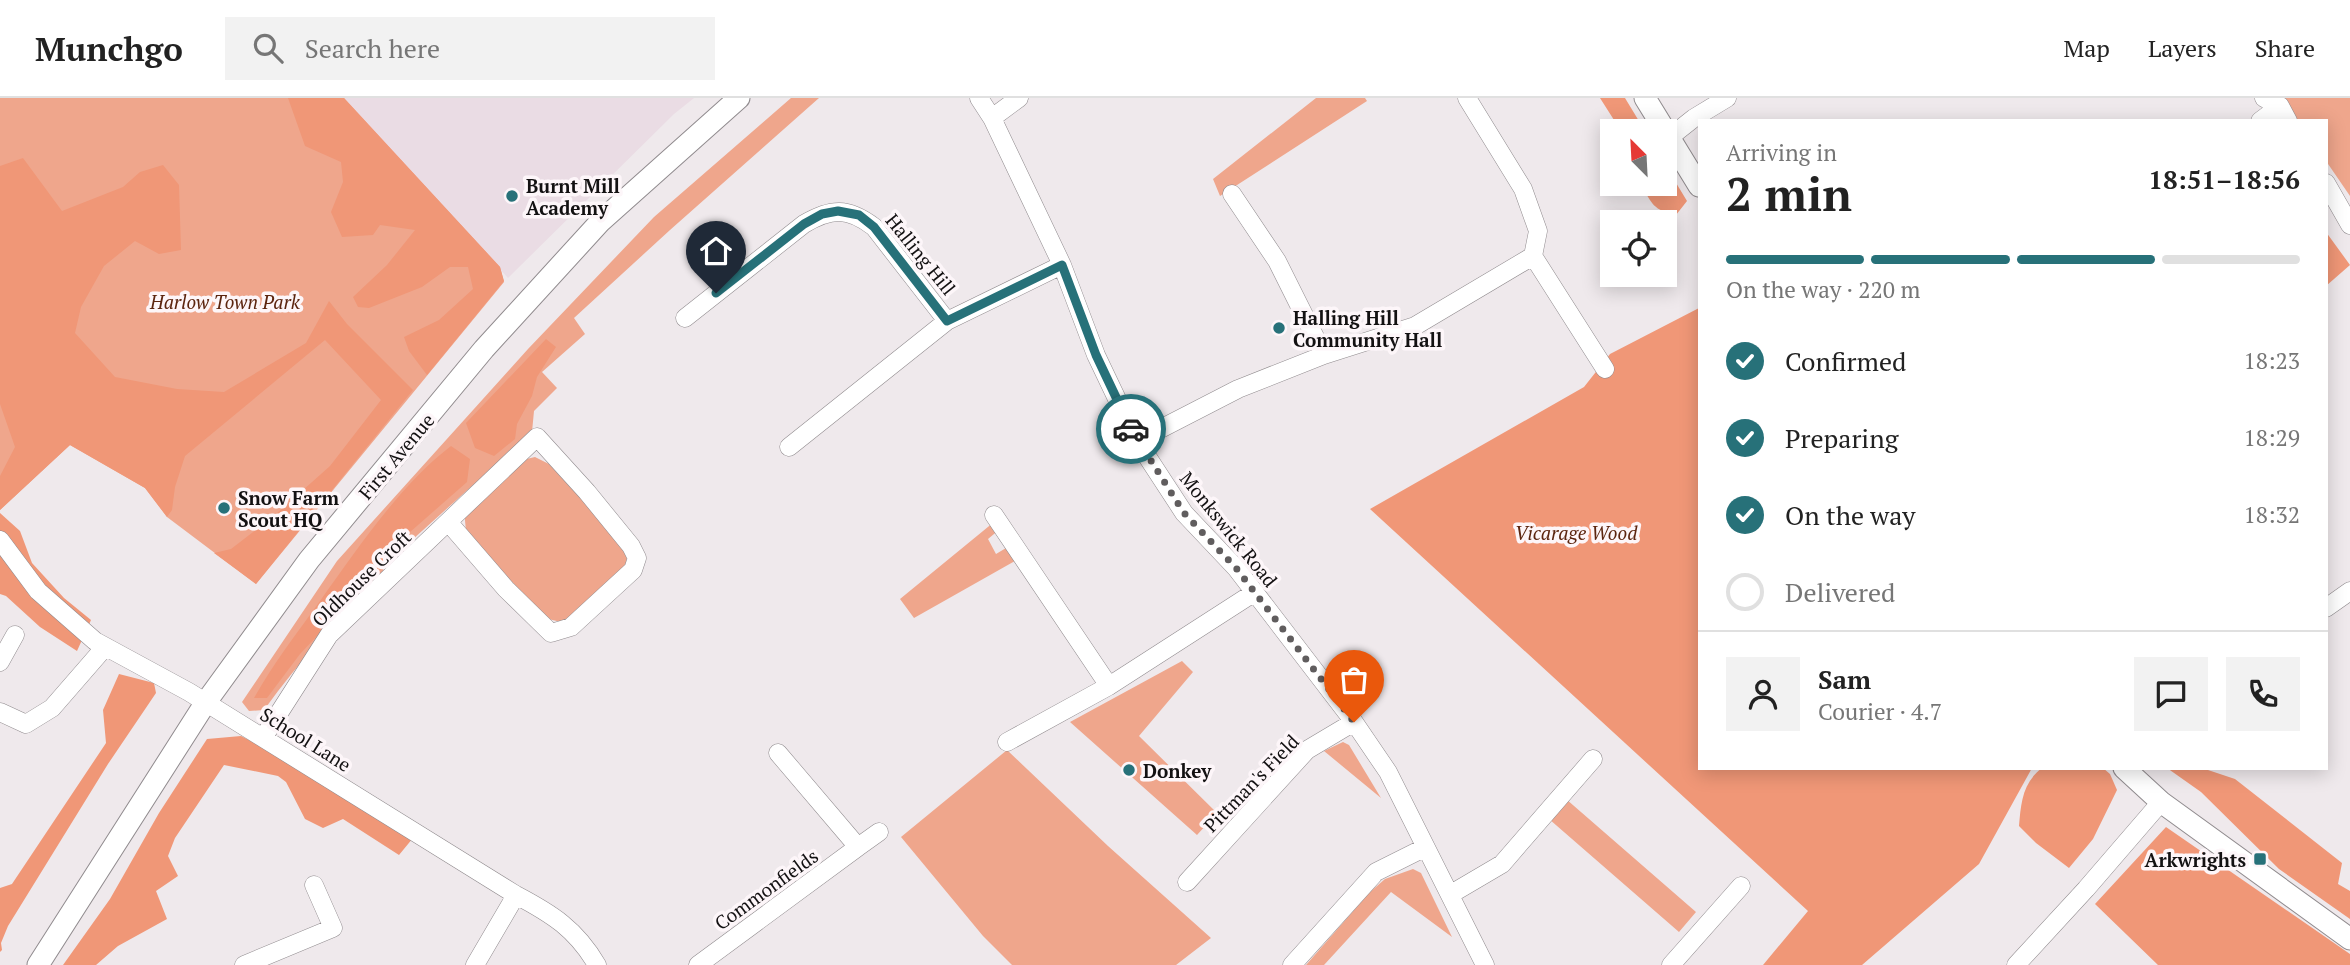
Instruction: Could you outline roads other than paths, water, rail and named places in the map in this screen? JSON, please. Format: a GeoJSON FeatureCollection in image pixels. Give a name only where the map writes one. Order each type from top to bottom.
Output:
{"type":"FeatureCollection","features":[{"type":"Feature","properties":{"kind":"street","name":"First Avenue"},"geometry":{"type":"LineString","coordinates":[[38,965],[205,702],[309,560],[484,349],[600,222],[739,98]]}},
{"type":"Feature","properties":{"kind":"street","name":"Monkswick Road"},"geometry":{"type":"LineString","coordinates":[[979,98],[992,118],[1062,265],[1096,355],[1137,441],[1184,513],[1236,568],[1354,722],[1389,775],[1485,965]]}},
{"type":"Feature","properties":{"kind":"street"},"geometry":{"type":"LineString","coordinates":[[992,118],[1019,98]]}},
{"type":"Feature","properties":{"kind":"street"},"geometry":{"type":"LineString","coordinates":[[1467,98],[1523,189],[1538,231],[1533,256],[1605,369]]}},
{"type":"Feature","properties":{"kind":"street"},"geometry":{"type":"LineString","coordinates":[[1644,98],[1658,119]]}},
{"type":"Feature","properties":{"kind":"street"},"geometry":{"type":"LineString","coordinates":[[1677,131],[1727,98]]}},
{"type":"Feature","properties":{"kind":"street"},"geometry":{"type":"LineString","coordinates":[[2263,119],[2277,108]]}},
{"type":"Feature","properties":{"kind":"street"},"geometry":{"type":"LineString","coordinates":[[1677,149],[1698,184]]}},
{"type":"Feature","properties":{"kind":"street"},"geometry":{"type":"LineString","coordinates":[[2328,186],[2350,225]]}},
{"type":"Feature","properties":{"kind":"street"},"geometry":{"type":"LineString","coordinates":[[1232,194],[1277,261],[1324,355]]}},
{"type":"Feature","properties":{"kind":"street","name":"Halling Hill"},"geometry":{"type":"LineString","coordinates":[[685,318],[804,224],[822,214],[838,211],[859,215],[874,227],[947,321]]}},
{"type":"Feature","properties":{"kind":"street"},"geometry":{"type":"LineString","coordinates":[[1137,441],[1238,389],[1324,355],[1415,326],[1533,256]]}},
{"type":"Feature","properties":{"kind":"street","name":"Halling Hill"},"geometry":{"type":"LineString","coordinates":[[789,447],[947,321],[1062,265]]}},
{"type":"Feature","properties":{"kind":"street","name":"Oldhouse Croft"},"geometry":{"type":"LineString","coordinates":[[263,738],[329,635],[537,437],[587,492],[638,558],[633,569],[571,627],[551,632],[506,589],[449,523]]}},
{"type":"Feature","properties":{"kind":"street"},"geometry":{"type":"LineString","coordinates":[[994,515],[1109,686]]}},
{"type":"Feature","properties":{"kind":"street","name":"School Lane"},"geometry":{"type":"LineString","coordinates":[[0,540],[38,591],[95,641],[205,702],[546,911],[567,926],[586,946],[597,965]]}},
{"type":"Feature","properties":{"kind":"street"},"geometry":{"type":"LineString","coordinates":[[1007,742],[1109,686],[1255,592]]}},
{"type":"Feature","properties":{"kind":"street"},"geometry":{"type":"LineString","coordinates":[[2328,607],[2349,594]]}},
{"type":"Feature","properties":{"kind":"street"},"geometry":{"type":"LineString","coordinates":[[0,662],[15,635]]}},
{"type":"Feature","properties":{"kind":"street"},"geometry":{"type":"LineString","coordinates":[[0,712],[26,724],[52,708],[105,647]]}},
{"type":"Feature","properties":{"kind":"street","name":"Pittman's Field"},"geometry":{"type":"LineString","coordinates":[[1187,882],[1307,750],[1354,722]]}},
{"type":"Feature","properties":{"kind":"street"},"geometry":{"type":"LineString","coordinates":[[778,753],[858,847]]}},
{"type":"Feature","properties":{"kind":"street"},"geometry":{"type":"LineString","coordinates":[[1451,894],[1502,864],[1593,759]]}},
{"type":"Feature","properties":{"kind":"street"},"geometry":{"type":"LineString","coordinates":[[2126,770],[2161,802],[2350,939]]}},
{"type":"Feature","properties":{"kind":"street"},"geometry":{"type":"LineString","coordinates":[[2023,963],[2161,802]]}},
{"type":"Feature","properties":{"kind":"street","name":"Commonfields"},"geometry":{"type":"LineString","coordinates":[[698,965],[878,832]]}},
{"type":"Feature","properties":{"kind":"street"},"geometry":{"type":"LineString","coordinates":[[1292,965],[1376,872],[1424,848]]}},
{"type":"Feature","properties":{"kind":"street"},"geometry":{"type":"LineString","coordinates":[[244,965],[333,928],[314,885]]}},
{"type":"Feature","properties":{"kind":"street"},"geometry":{"type":"LineString","coordinates":[[1671,965],[1741,886]]}},
{"type":"Feature","properties":{"kind":"street"},"geometry":{"type":"LineString","coordinates":[[475,965],[516,895]]}},
{"type":"Feature","properties":{"kind":"place","name":"Burnt Mill Academy"},"geometry":{"type":"Point","coordinates":[512,196]}},
{"type":"Feature","properties":{"kind":"place","name":"Halling Hill Community Hall"},"geometry":{"type":"Point","coordinates":[1279,328]}},
{"type":"Feature","properties":{"kind":"place","name":"Snow Farm Scout HQ"},"geometry":{"type":"Point","coordinates":[224,508]}},
{"type":"Feature","properties":{"kind":"place","name":"Donkey"},"geometry":{"type":"Point","coordinates":[1129,770]}},
{"type":"Feature","properties":{"kind":"place","name":"Arkwrights"},"geometry":{"type":"Point","coordinates":[2260,859]}},
{"type":"Feature","properties":{"kind":"park label","name":"Harlow Town Park"},"geometry":{"type":"Point","coordinates":[225,301]}},
{"type":"Feature","properties":{"kind":"park label","name":"Vicarage Wood"},"geometry":{"type":"Point","coordinates":[1576,532]}}]}
